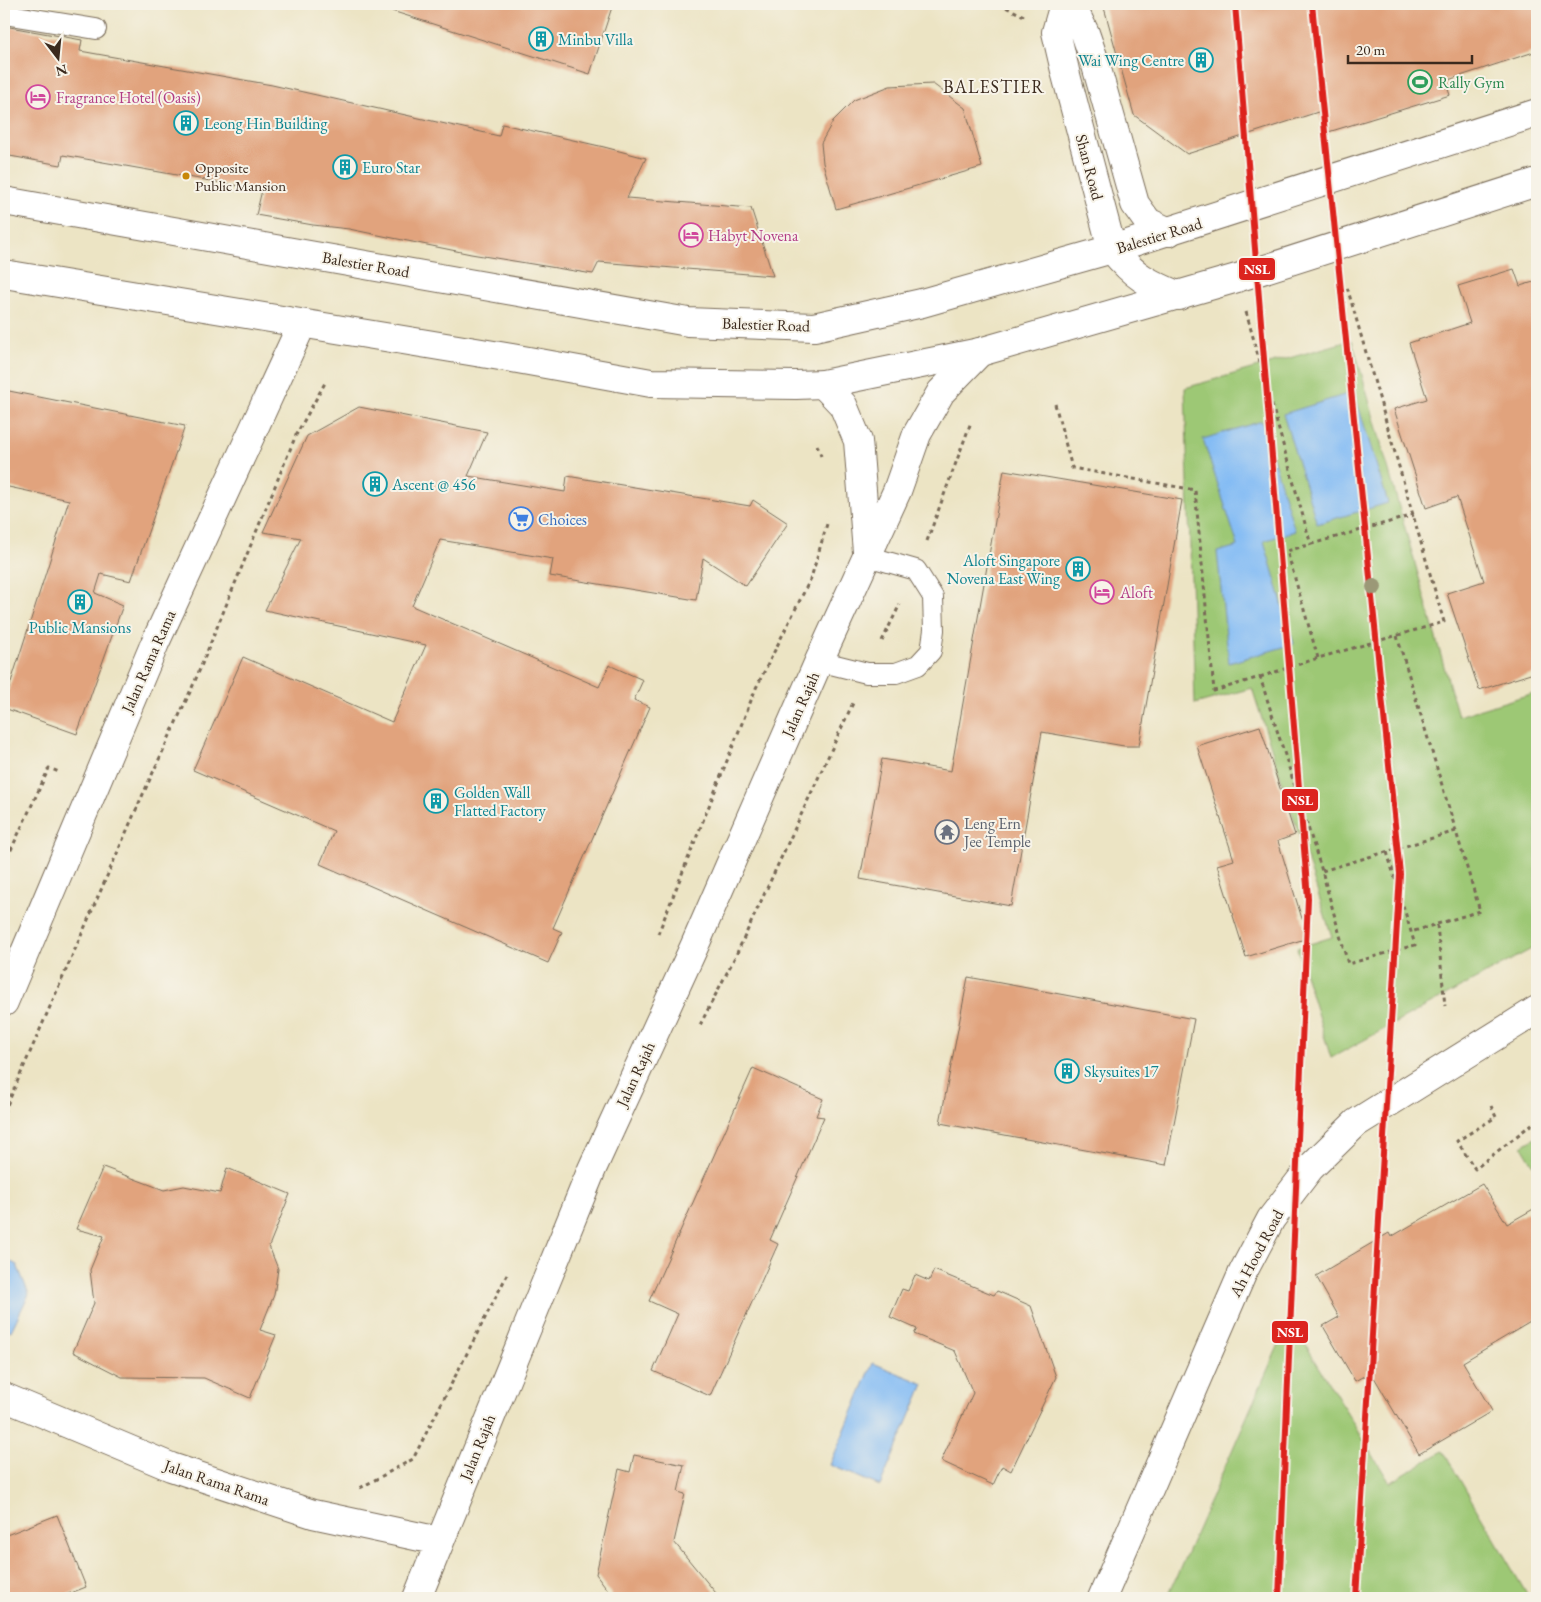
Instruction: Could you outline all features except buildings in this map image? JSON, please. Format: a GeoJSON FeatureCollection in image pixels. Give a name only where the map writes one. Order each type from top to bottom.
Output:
{"type":"FeatureCollection","features":[{"type":"Feature","properties":{"kind":"street","name":"Shan Road"},"geometry":{"type":"LineString","coordinates":[[1064,4],[1056,32],[1112,249],[1129,269],[1150,284],[1179,296]]}},
{"type":"Feature","properties":{"kind":"street","name":"Shan Road"},"geometry":{"type":"LineString","coordinates":[[1070,4],[1086,33],[1135,204],[1148,222],[1169,232]]}},
{"type":"Feature","properties":{"kind":"street","name":"Balestier Road"},"geometry":{"type":"LineString","coordinates":[[4,201],[688,322],[814,327],[922,303],[1112,249],[1537,113]]}},
{"type":"Feature","properties":{"kind":"street"},"geometry":{"type":"LineString","coordinates":[[4,274],[512,358],[651,384],[823,384],[980,352],[1179,296],[1537,182]]}},
{"type":"Feature","properties":{"kind":"street","name":"Jalan Rama Rama"},"geometry":{"type":"LineString","coordinates":[[4,1002],[155,643],[302,324]]}},
{"type":"Feature","properties":{"kind":"street","name":"Jalan Rajah"},"geometry":{"type":"LineString","coordinates":[[417,1598],[592,1169],[694,946],[819,661],[897,492],[917,434],[941,392],[980,352]]}},
{"type":"Feature","properties":{"kind":"street","name":"Jalan Rajah"},"geometry":{"type":"LineString","coordinates":[[823,384],[843,405],[858,441],[867,556]]}},
{"type":"Feature","properties":{"kind":"street","name":"Ah Hood Road"},"geometry":{"type":"LineString","coordinates":[[1102,1598],[1242,1272],[1271,1219],[1310,1168],[1356,1123],[1537,1010]]}},
{"type":"Feature","properties":{"kind":"street","name":"Jalan Rama Rama"},"geometry":{"type":"LineString","coordinates":[[4,1397],[171,1468],[313,1514],[439,1541]]}},
{"type":"Feature","properties":{"kind":"lane"},"geometry":{"type":"LineString","coordinates":[[4,14],[96,28]]}},
{"type":"Feature","properties":{"kind":"lane"},"geometry":{"type":"LineString","coordinates":[[819,661],[867,674],[896,673],[918,665],[931,651],[934,630],[933,597],[916,570],[867,556]]}},
{"type":"Feature","properties":{"kind":"path"},"geometry":{"type":"LineString","coordinates":[[1237,278],[1311,545]]}},
{"type":"Feature","properties":{"kind":"path"},"geometry":{"type":"LineString","coordinates":[[1055,404],[1072,468],[1195,490],[1214,691],[1318,658],[1444,622],[1348,287]]}},
{"type":"Feature","properties":{"kind":"path"},"geometry":{"type":"LineString","coordinates":[[4,1112],[195,680],[296,435],[325,383]]}},
{"type":"Feature","properties":{"kind":"path"},"geometry":{"type":"LineString","coordinates":[[696,1034],[736,954],[916,570],[971,422]]}},
{"type":"Feature","properties":{"kind":"path"},"geometry":{"type":"LineString","coordinates":[[816,445],[824,462]]}},
{"type":"Feature","properties":{"kind":"path"},"geometry":{"type":"LineString","coordinates":[[1318,658],[1287,552],[1414,515]]}},
{"type":"Feature","properties":{"kind":"path"},"geometry":{"type":"LineString","coordinates":[[657,936],[756,688],[811,578],[827,521]]}},
{"type":"Feature","properties":{"kind":"path"},"geometry":{"type":"LineString","coordinates":[[1397,636],[1480,911],[1411,932]]}},
{"type":"Feature","properties":{"kind":"path"},"geometry":{"type":"LineString","coordinates":[[1260,677],[1322,870],[1348,964],[1415,945],[1386,852]]}},
{"type":"Feature","properties":{"kind":"path"},"geometry":{"type":"LineString","coordinates":[[4,865],[49,768],[94,786]]}},
{"type":"Feature","properties":{"kind":"path"},"geometry":{"type":"LineString","coordinates":[[1322,870],[1456,831]]}},
{"type":"Feature","properties":{"kind":"path"},"geometry":{"type":"LineString","coordinates":[[1437,925],[1445,1006]]}},
{"type":"Feature","properties":{"kind":"path"},"geometry":{"type":"LineString","coordinates":[[1491,1106],[1496,1117],[1457,1141],[1475,1169],[1537,1120]]}},
{"type":"Feature","properties":{"kind":"path"},"geometry":{"type":"LineString","coordinates":[[352,1492],[412,1459],[511,1269]]}},
{"type":"Feature","properties":{"kind":"green space"},"geometry":{"type":"Polygon","coordinates":[[[1352,340],[1458,716],[1537,692],[1537,946],[1331,1058],[1297,948],[1332,937],[1252,688],[1195,704],[1185,388],[1352,340]]]}},
{"type":"Feature","properties":{"kind":"green space"},"geometry":{"type":"Polygon","coordinates":[[[1537,1137],[1537,1171],[1522,1146],[1537,1137]]]}},
{"type":"Feature","properties":{"kind":"green space"},"geometry":{"type":"Polygon","coordinates":[[[1290,1319],[1390,1483],[1443,1451],[1529,1598],[1167,1598],[1290,1319]]]}},
{"type":"Feature","properties":{"kind":"water"},"geometry":{"type":"Polygon","coordinates":[[[1354,392],[1388,503],[1317,524],[1283,414],[1354,392]]]}},
{"type":"Feature","properties":{"kind":"water"},"geometry":{"type":"Polygon","coordinates":[[[1262,421],[1295,531],[1264,541],[1294,644],[1229,663],[1217,552],[1238,546],[1203,439],[1262,421]]]}},
{"type":"Feature","properties":{"kind":"water"},"geometry":{"type":"Polygon","coordinates":[[[4,1258],[17,1265],[29,1294],[11,1331],[4,1328],[4,1258]]]}},
{"type":"Feature","properties":{"kind":"water"},"geometry":{"type":"Polygon","coordinates":[[[873,1363],[924,1384],[880,1486],[830,1465],[873,1363]]]}},
{"type":"Feature","properties":{"kind":"transit line","name":"NSL"},"geometry":{"type":"LineString","coordinates":[[1235,4],[1308,898],[1279,1598]]}},
{"type":"Feature","properties":{"kind":"transit line","name":"NSL"},"geometry":{"type":"LineString","coordinates":[[1312,4],[1400,874],[1356,1598]]}},
{"type":"Feature","properties":{"kind":"place","name":"Minbu Villa"},"geometry":{"type":"Point","coordinates":[541,39]}},
{"type":"Feature","properties":{"kind":"place","name":"Wai Wing Centre"},"geometry":{"type":"Point","coordinates":[1201,60]}},
{"type":"Feature","properties":{"kind":"place","name":"Rally Gym"},"geometry":{"type":"Point","coordinates":[1420,82]}},
{"type":"Feature","properties":{"kind":"place","name":"Fragrance Hotel (Oasis)"},"geometry":{"type":"Point","coordinates":[38,97]}},
{"type":"Feature","properties":{"kind":"place","name":"Leong Hin Building"},"geometry":{"type":"Point","coordinates":[186,123]}},
{"type":"Feature","properties":{"kind":"place","name":"Euro Star"},"geometry":{"type":"Point","coordinates":[345,167]}},
{"type":"Feature","properties":{"kind":"place","name":"Opposite Public Mansion"},"geometry":{"type":"Point","coordinates":[186,176]}},
{"type":"Feature","properties":{"kind":"place","name":"Habyt Novena"},"geometry":{"type":"Point","coordinates":[691,235]}},
{"type":"Feature","properties":{"kind":"place","name":"Ascent @ 456"},"geometry":{"type":"Point","coordinates":[375,484]}},
{"type":"Feature","properties":{"kind":"place","name":"Choices"},"geometry":{"type":"Point","coordinates":[521,519]}},
{"type":"Feature","properties":{"kind":"place","name":"Aloft Singapore Novena East Wing"},"geometry":{"type":"Point","coordinates":[1078,569]}},
{"type":"Feature","properties":{"kind":"place","name":"Aloft"},"geometry":{"type":"Point","coordinates":[1102,592]}},
{"type":"Feature","properties":{"kind":"place","name":"Public Mansions"},"geometry":{"type":"Point","coordinates":[80,602]}},
{"type":"Feature","properties":{"kind":"place","name":"Golden Wall Flatted Factory"},"geometry":{"type":"Point","coordinates":[436,801]}},
{"type":"Feature","properties":{"kind":"place","name":"Leng Ern Jee Temple"},"geometry":{"type":"Point","coordinates":[947,832]}},
{"type":"Feature","properties":{"kind":"place","name":"Skysuites 17"},"geometry":{"type":"Point","coordinates":[1067,1071]}},
{"type":"Feature","properties":{"kind":"district","name":"BALESTIER"},"geometry":{"type":"Point","coordinates":[994,87]}}]}
